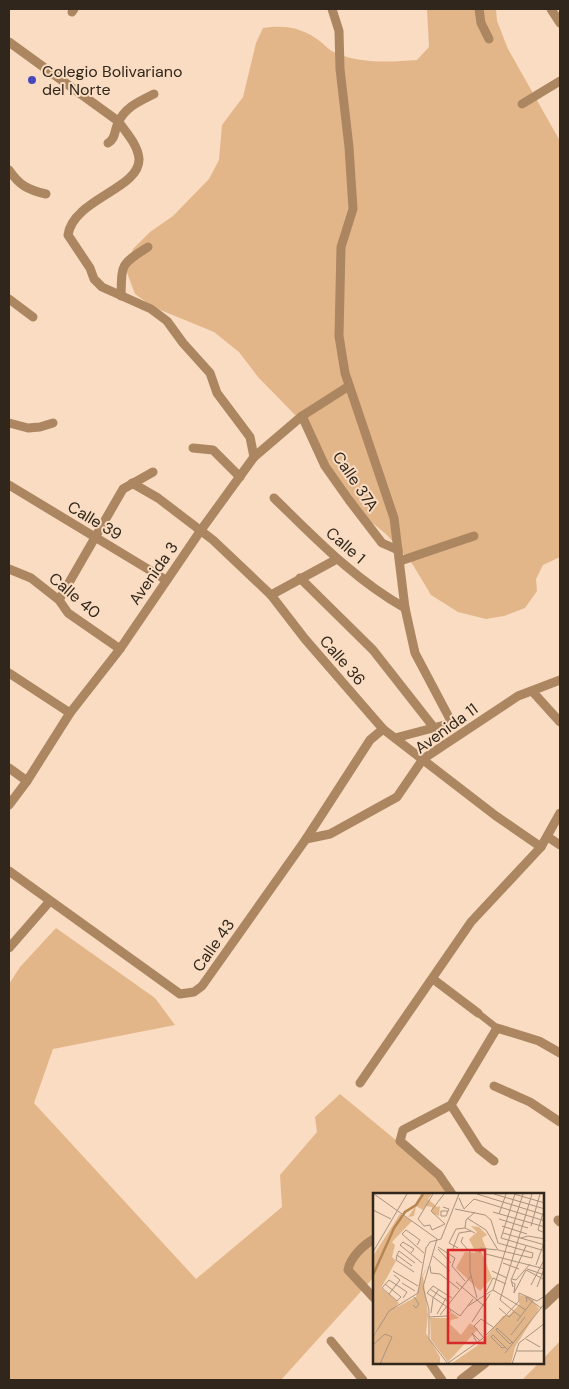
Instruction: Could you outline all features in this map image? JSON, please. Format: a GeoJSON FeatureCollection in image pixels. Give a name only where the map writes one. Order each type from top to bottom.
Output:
{"type":"FeatureCollection","features":[{"type":"Feature","properties":{"kind":"street"},"geometry":{"type":"LineString","coordinates":[[332,9],[339,31],[340,69],[350,146],[354,209],[341,247],[339,336],[345,373],[394,518],[405,608],[415,654],[452,723],[460,734]]}},
{"type":"Feature","properties":{"kind":"street"},"geometry":{"type":"LineString","coordinates":[[479,9],[488,39]]}},
{"type":"Feature","properties":{"kind":"street"},"geometry":{"type":"LineString","coordinates":[[551,9],[560,23]]}},
{"type":"Feature","properties":{"kind":"street"},"geometry":{"type":"LineString","coordinates":[[9,42],[118,121],[137,150],[139,160],[130,179],[91,202],[69,229],[68,236],[90,268],[94,279],[102,287],[151,309],[167,321],[183,344],[210,373],[217,393],[250,437],[254,457]]}},
{"type":"Feature","properties":{"kind":"street"},"geometry":{"type":"LineString","coordinates":[[522,104],[560,81]]}},
{"type":"Feature","properties":{"kind":"street"},"geometry":{"type":"LineString","coordinates":[[108,143],[114,137],[118,121],[133,104],[154,94]]}},
{"type":"Feature","properties":{"kind":"street"},"geometry":{"type":"LineString","coordinates":[[9,170],[18,183],[31,191],[46,194]]}},
{"type":"Feature","properties":{"kind":"street"},"geometry":{"type":"LineString","coordinates":[[121,296],[122,268],[125,262],[148,247]]}},
{"type":"Feature","properties":{"kind":"street"},"geometry":{"type":"LineString","coordinates":[[9,299],[33,317]]}},
{"type":"Feature","properties":{"kind":"street","name":"Avenida 3"},"geometry":{"type":"LineString","coordinates":[[9,805],[27,781],[70,713],[120,648],[254,457],[302,416],[350,386]]}},
{"type":"Feature","properties":{"kind":"street","name":"Calle 37A"},"geometry":{"type":"LineString","coordinates":[[302,416],[325,466],[349,500],[382,544],[398,550]]}},
{"type":"Feature","properties":{"kind":"street"},"geometry":{"type":"LineString","coordinates":[[9,423],[28,428],[53,423]]}},
{"type":"Feature","properties":{"kind":"street"},"geometry":{"type":"LineString","coordinates":[[193,448],[213,450],[240,477]]}},
{"type":"Feature","properties":{"kind":"street"},"geometry":{"type":"LineString","coordinates":[[59,600],[123,489],[132,482],[153,472]]}},
{"type":"Feature","properties":{"kind":"street","name":"Calle 36"},"geometry":{"type":"LineString","coordinates":[[132,482],[158,498],[201,530],[271,595],[305,639],[383,729],[496,816],[541,847]]}},
{"type":"Feature","properties":{"kind":"street","name":"Calle 39"},"geometry":{"type":"LineString","coordinates":[[9,485],[166,580]]}},
{"type":"Feature","properties":{"kind":"street","name":"Calle 1"},"geometry":{"type":"LineString","coordinates":[[274,498],[337,559],[391,600],[405,608]]}},
{"type":"Feature","properties":{"kind":"street"},"geometry":{"type":"LineString","coordinates":[[400,561],[474,536]]}},
{"type":"Feature","properties":{"kind":"street"},"geometry":{"type":"LineString","coordinates":[[271,595],[337,559]]}},
{"type":"Feature","properties":{"kind":"street","name":"Calle 40"},"geometry":{"type":"LineString","coordinates":[[9,569],[31,578],[59,600],[68,613],[120,648]]}},
{"type":"Feature","properties":{"kind":"street"},"geometry":{"type":"LineString","coordinates":[[300,578],[373,650],[435,729]]}},
{"type":"Feature","properties":{"kind":"street"},"geometry":{"type":"LineString","coordinates":[[9,673],[70,713]]}},
{"type":"Feature","properties":{"kind":"street","name":"Avenida 11"},"geometry":{"type":"LineString","coordinates":[[306,839],[330,834],[397,796],[423,759],[518,696],[560,680]]}},
{"type":"Feature","properties":{"kind":"street"},"geometry":{"type":"LineString","coordinates":[[532,691],[560,722]]}},
{"type":"Feature","properties":{"kind":"street"},"geometry":{"type":"LineString","coordinates":[[395,738],[452,723]]}},
{"type":"Feature","properties":{"kind":"street","name":"Calle 43"},"geometry":{"type":"LineString","coordinates":[[9,870],[180,994],[194,992],[202,986],[306,839],[370,740],[383,729]]}},
{"type":"Feature","properties":{"kind":"street"},"geometry":{"type":"LineString","coordinates":[[9,768],[27,781]]}},
{"type":"Feature","properties":{"kind":"street"},"geometry":{"type":"LineString","coordinates":[[360,1083],[482,907],[541,847],[560,813]]}},
{"type":"Feature","properties":{"kind":"street"},"geometry":{"type":"LineString","coordinates":[[548,837],[560,845]]}},
{"type":"Feature","properties":{"kind":"street"},"geometry":{"type":"LineString","coordinates":[[9,948],[50,901]]}},
{"type":"Feature","properties":{"kind":"street"},"geometry":{"type":"LineString","coordinates":[[433,979],[497,1028],[540,1041],[560,1053]]}},
{"type":"Feature","properties":{"kind":"street"},"geometry":{"type":"LineString","coordinates":[[451,1193],[439,1175],[400,1141],[403,1130],[451,1105],[497,1028]]}},
{"type":"Feature","properties":{"kind":"street"},"geometry":{"type":"LineString","coordinates":[[494,1086],[530,1102],[560,1122]]}},
{"type":"Feature","properties":{"kind":"street"},"geometry":{"type":"LineString","coordinates":[[451,1105],[479,1149],[494,1161]]}},
{"type":"Feature","properties":{"kind":"street"},"geometry":{"type":"LineString","coordinates":[[373,1240],[367,1243],[350,1263],[348,1270],[373,1297]]}},
{"type":"Feature","properties":{"kind":"street"},"geometry":{"type":"LineString","coordinates":[[544,1304],[560,1289]]}},
{"type":"Feature","properties":{"kind":"street"},"geometry":{"type":"LineString","coordinates":[[331,1340],[364,1380]]}},
{"type":"Feature","properties":{"kind":"street"},"geometry":{"type":"LineString","coordinates":[[431,1364],[442,1380]]}},
{"type":"Feature","properties":{"kind":"street"},"geometry":{"type":"LineString","coordinates":[[462,1380],[483,1364]]}},
{"type":"Feature","properties":{"kind":"shaded area"},"geometry":{"type":"Polygon","coordinates":[[[427,9],[496,9],[497,21],[508,49],[560,141],[560,557],[543,565],[536,579],[537,591],[525,608],[504,616],[486,619],[458,612],[431,595],[413,565],[387,535],[364,516],[352,501],[300,420],[258,377],[239,352],[214,332],[153,307],[135,294],[126,270],[133,249],[150,232],[173,216],[209,179],[219,160],[222,125],[243,97],[256,43],[263,28],[286,27],[300,30],[314,37],[330,50],[346,57],[386,62],[417,60],[429,47],[427,9]]]}},
{"type":"Feature","properties":{"kind":"shaded area"},"geometry":{"type":"Polygon","coordinates":[[[56,928],[155,998],[175,1025],[53,1049],[34,1103],[196,1279],[282,1207],[280,1175],[317,1132],[315,1117],[340,1094],[454,1188],[450,1193],[373,1193],[373,1278],[281,1380],[9,1380],[9,984],[20,967],[56,928]]]}},
{"type":"Feature","properties":{"kind":"shaded area"},"geometry":{"type":"Polygon","coordinates":[[[560,1341],[560,1380],[522,1380],[538,1364],[544,1364],[544,1358],[560,1341]]]}},
{"type":"Feature","properties":{"kind":"place","name":"Colegio Bolivariano del Norte"},"geometry":{"type":"Point","coordinates":[32,80]}}]}
